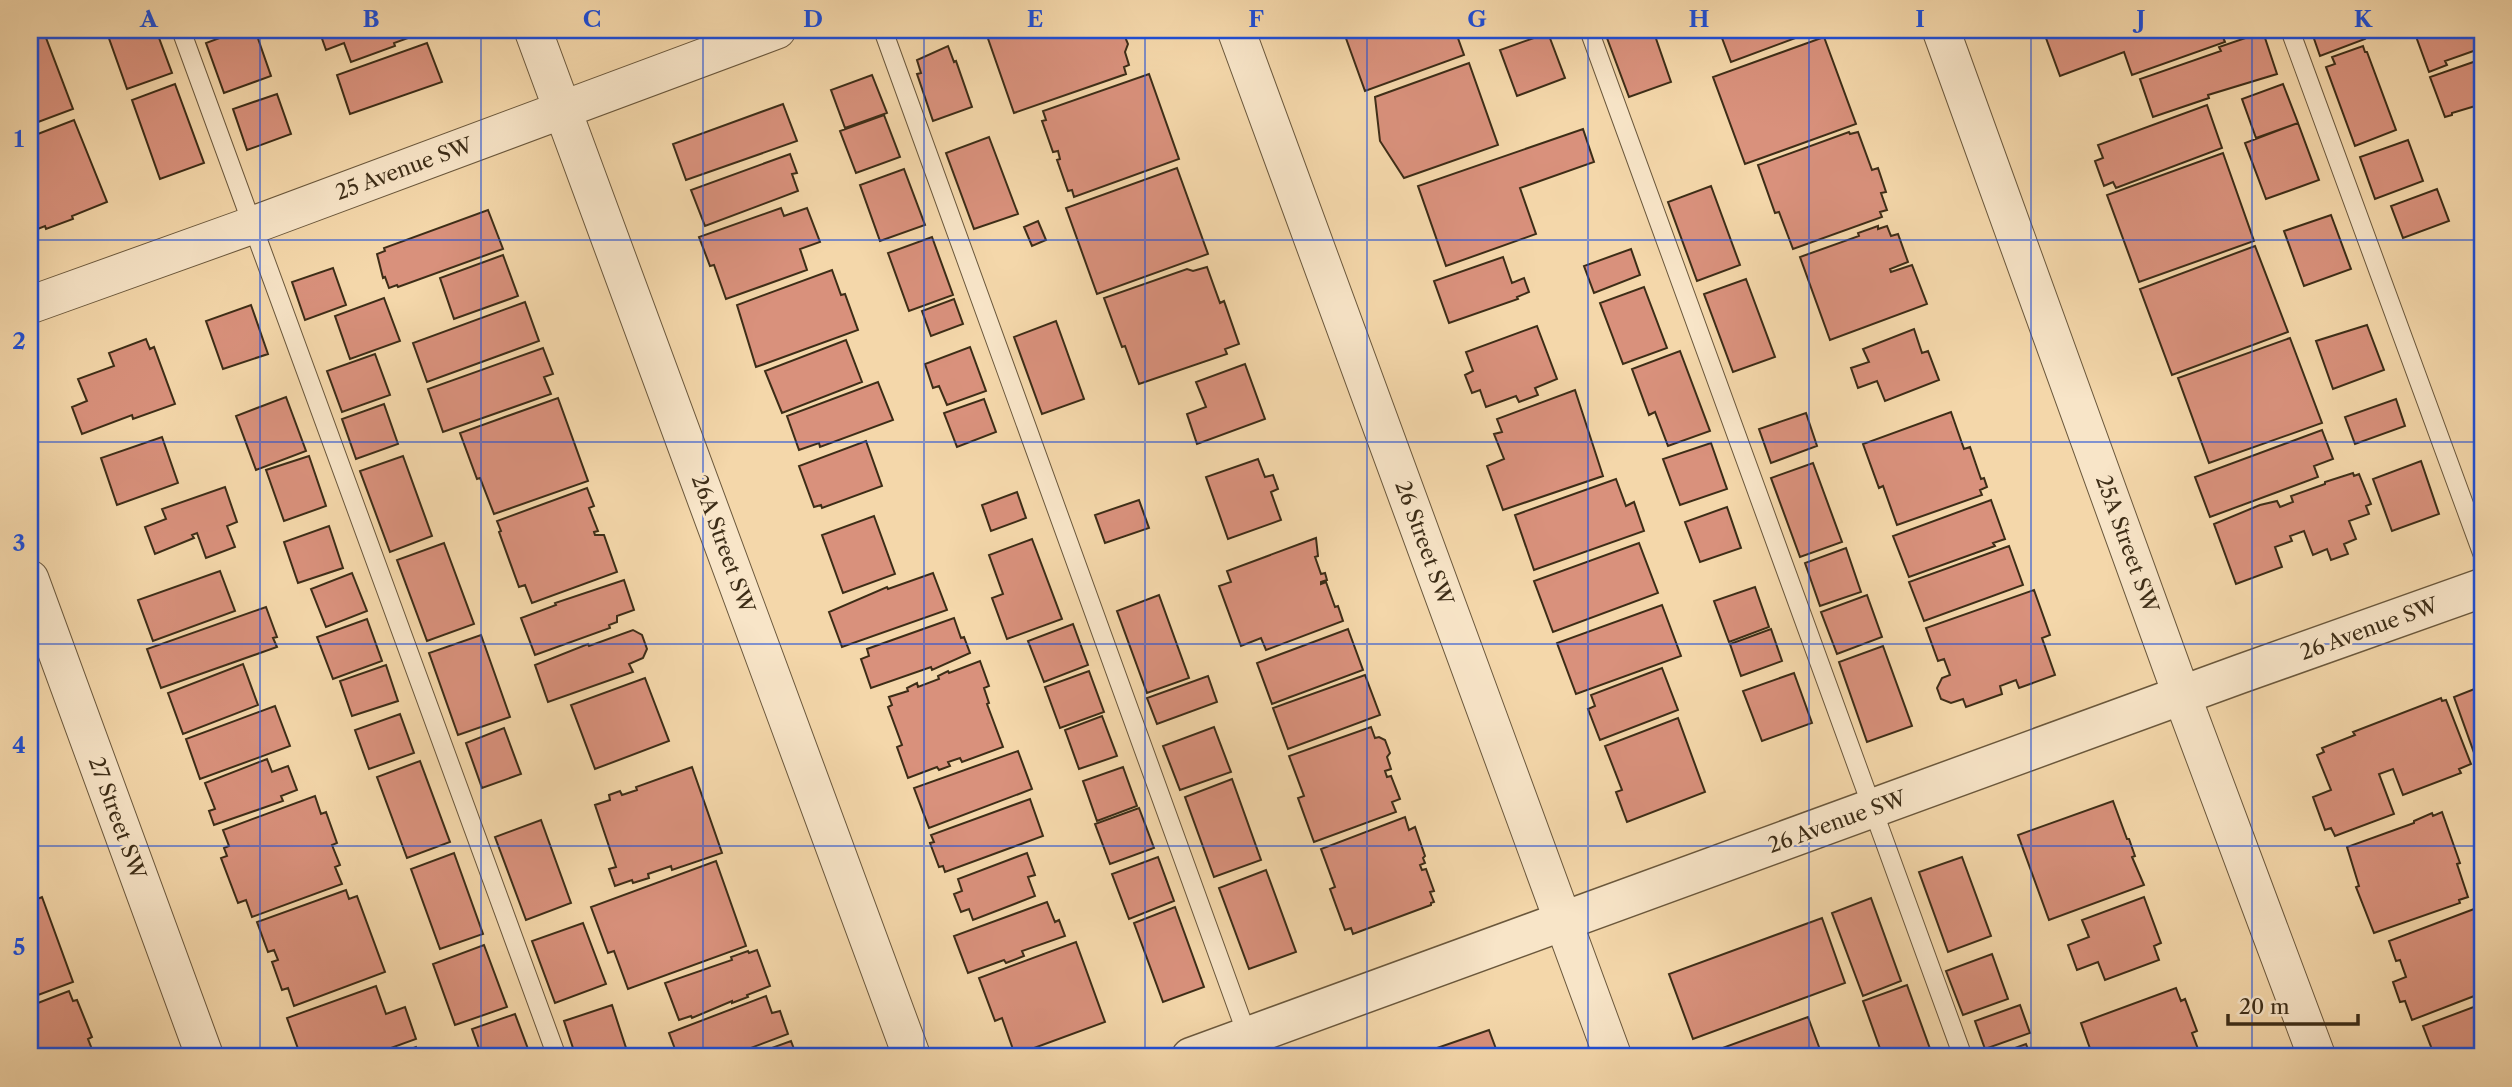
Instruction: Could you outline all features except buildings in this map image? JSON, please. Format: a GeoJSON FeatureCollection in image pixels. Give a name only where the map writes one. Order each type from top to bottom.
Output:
{"type":"FeatureCollection","features":[{"type":"Feature","properties":{"kind":"street","name":"26A Street SW"},"geometry":{"type":"LineString","coordinates":[[533,30],[912,1057]]}},
{"type":"Feature","properties":{"kind":"street","name":"25 Avenue SW"},"geometry":{"type":"LineString","coordinates":[[30,305],[777,30]]}},
{"type":"Feature","properties":{"kind":"street","name":"26 Street SW"},"geometry":{"type":"LineString","coordinates":[[1236,30],[1613,1057]]}},
{"type":"Feature","properties":{"kind":"street","name":"25A Street SW"},"geometry":{"type":"LineString","coordinates":[[1941,30],[2316,1057]]}},
{"type":"Feature","properties":{"kind":"street","name":"27 Street SW"},"geometry":{"type":"LineString","coordinates":[[30,579],[205,1057]]}},
{"type":"Feature","properties":{"kind":"street","name":"26 Avenue SW"},"geometry":{"type":"LineString","coordinates":[[1191,1057],[1251,1047],[1563,922],[2482,589]]}},
{"type":"Feature","properties":{"kind":"lane"},"geometry":{"type":"LineString","coordinates":[[181,30],[557,1057]]}},
{"type":"Feature","properties":{"kind":"lane"},"geometry":{"type":"LineString","coordinates":[[884,30],[1251,1047]]}},
{"type":"Feature","properties":{"kind":"lane"},"geometry":{"type":"LineString","coordinates":[[1589,30],[1963,1057]]}},
{"type":"Feature","properties":{"kind":"lane"},"geometry":{"type":"LineString","coordinates":[[2290,30],[2482,553]]}}]}
